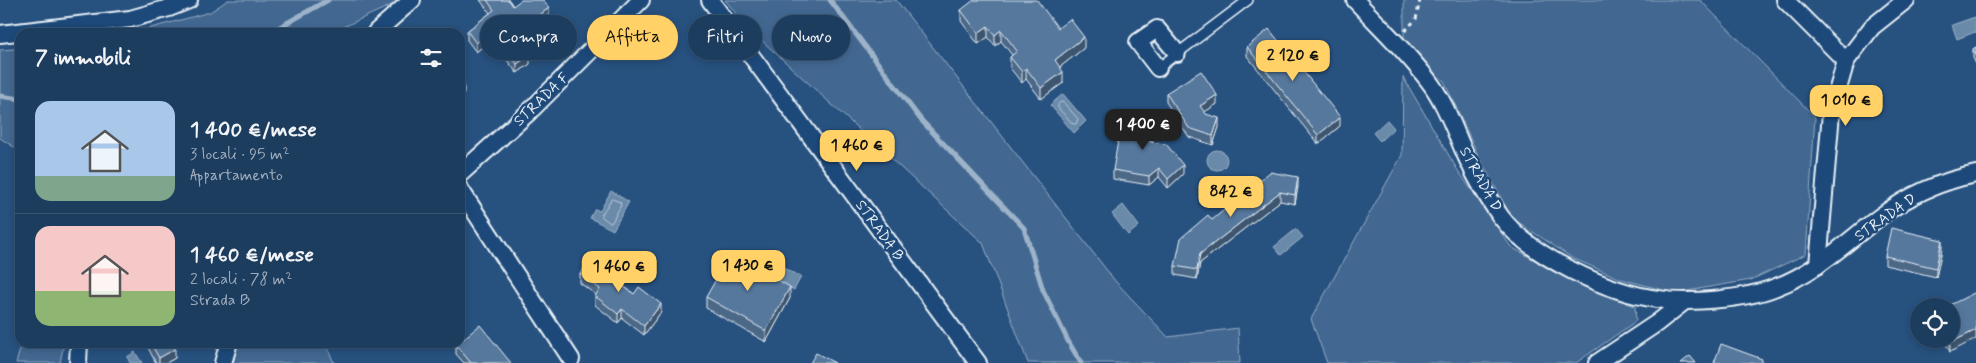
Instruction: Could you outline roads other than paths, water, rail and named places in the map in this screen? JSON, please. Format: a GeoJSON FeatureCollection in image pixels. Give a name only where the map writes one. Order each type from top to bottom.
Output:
{"type":"FeatureCollection","features":[{"type":"Feature","properties":{"kind":"street"},"geometry":{"type":"LineString","coordinates":[[52,28],[130,19],[163,10],[189,0]]}},
{"type":"Feature","properties":{"kind":"street"},"geometry":{"type":"LineString","coordinates":[[380,28],[412,0]]}},
{"type":"Feature","properties":{"kind":"street","name":"STRADA F"},"geometry":{"type":"LineString","coordinates":[[465,170],[529,112],[641,0]]}},
{"type":"Feature","properties":{"kind":"street","name":"STRADA B"},"geometry":{"type":"LineString","coordinates":[[710,0],[978,363]]}},
{"type":"Feature","properties":{"kind":"street","name":"STRADA D"},"geometry":{"type":"LineString","coordinates":[[1355,0],[1428,79],[1468,160],[1502,218],[1530,245],[1582,275],[1626,292],[1658,300],[1685,301],[1757,293],[1777,287],[1818,265],[1883,214],[1902,202],[1942,183],[1976,174]]}},
{"type":"Feature","properties":{"kind":"street"},"geometry":{"type":"LineString","coordinates":[[1785,0],[1846,60]]}},
{"type":"Feature","properties":{"kind":"street"},"geometry":{"type":"LineString","coordinates":[[1818,265],[1831,113],[1846,60],[1872,27],[1906,0]]}},
{"type":"Feature","properties":{"kind":"street"},"geometry":{"type":"LineString","coordinates":[[1158,68],[1138,42],[1157,29],[1177,53]]}},
{"type":"Feature","properties":{"kind":"street"},"geometry":{"type":"LineString","coordinates":[[0,34],[15,32]]}},
{"type":"Feature","properties":{"kind":"street"},"geometry":{"type":"LineString","coordinates":[[465,197],[575,362]]}},
{"type":"Feature","properties":{"kind":"street"},"geometry":{"type":"LineString","coordinates":[[1597,363],[1657,323],[1685,301]]}},
{"type":"Feature","properties":{"kind":"street"},"geometry":{"type":"LineString","coordinates":[[78,363],[79,348]]}},
{"type":"Feature","properties":{"kind":"street"},"geometry":{"type":"LineString","coordinates":[[222,363],[227,348]]}},
{"type":"Feature","properties":{"kind":"lane"},"geometry":{"type":"LineString","coordinates":[[1158,68],[1248,0]]}},
{"type":"Feature","properties":{"kind":"water"},"geometry":{"type":"Polygon","coordinates":[[[1975,17],[1976,33],[1957,39],[1952,25],[1975,17]]]}},
{"type":"Feature","properties":{"kind":"water"},"geometry":{"type":"Polygon","coordinates":[[[1063,94],[1086,121],[1074,133],[1050,105],[1063,94]]]}},
{"type":"Feature","properties":{"kind":"water"},"geometry":{"type":"Polygon","coordinates":[[[1387,120],[1394,128],[1380,141],[1373,133],[1387,120]]]}},
{"type":"Feature","properties":{"kind":"water"},"geometry":{"type":"Polygon","coordinates":[[[1217,150],[1224,153],[1227,160],[1224,167],[1217,170],[1210,167],[1207,160],[1210,153],[1217,150]]]}},
{"type":"Feature","properties":{"kind":"water"},"geometry":{"type":"Polygon","coordinates":[[[611,191],[629,202],[613,230],[590,218],[595,209],[600,211],[611,191]]]}},
{"type":"Feature","properties":{"kind":"water"},"geometry":{"type":"Polygon","coordinates":[[[1123,205],[1139,226],[1128,235],[1112,214],[1123,205]]]}},
{"type":"Feature","properties":{"kind":"water"},"geometry":{"type":"Polygon","coordinates":[[[1296,229],[1303,237],[1281,255],[1274,247],[1296,229]]]}},
{"type":"Feature","properties":{"kind":"water"},"geometry":{"type":"Polygon","coordinates":[[[776,264],[801,277],[794,290],[769,276],[776,264]]]}},
{"type":"Feature","properties":{"kind":"water"},"geometry":{"type":"Polygon","coordinates":[[[135,352],[142,363],[130,363],[127,357],[135,352]]]}},
{"type":"Feature","properties":{"kind":"waterway"},"geometry":{"type":"LineString","coordinates":[[278,28],[328,0]]}},
{"type":"Feature","properties":{"kind":"waterway"},"geometry":{"type":"LineString","coordinates":[[830,0],[921,120],[1024,228],[1043,290],[1081,363]]}},
{"type":"Feature","properties":{"kind":"waterway"},"geometry":{"type":"LineString","coordinates":[[0,96],[15,98]]}}]}
